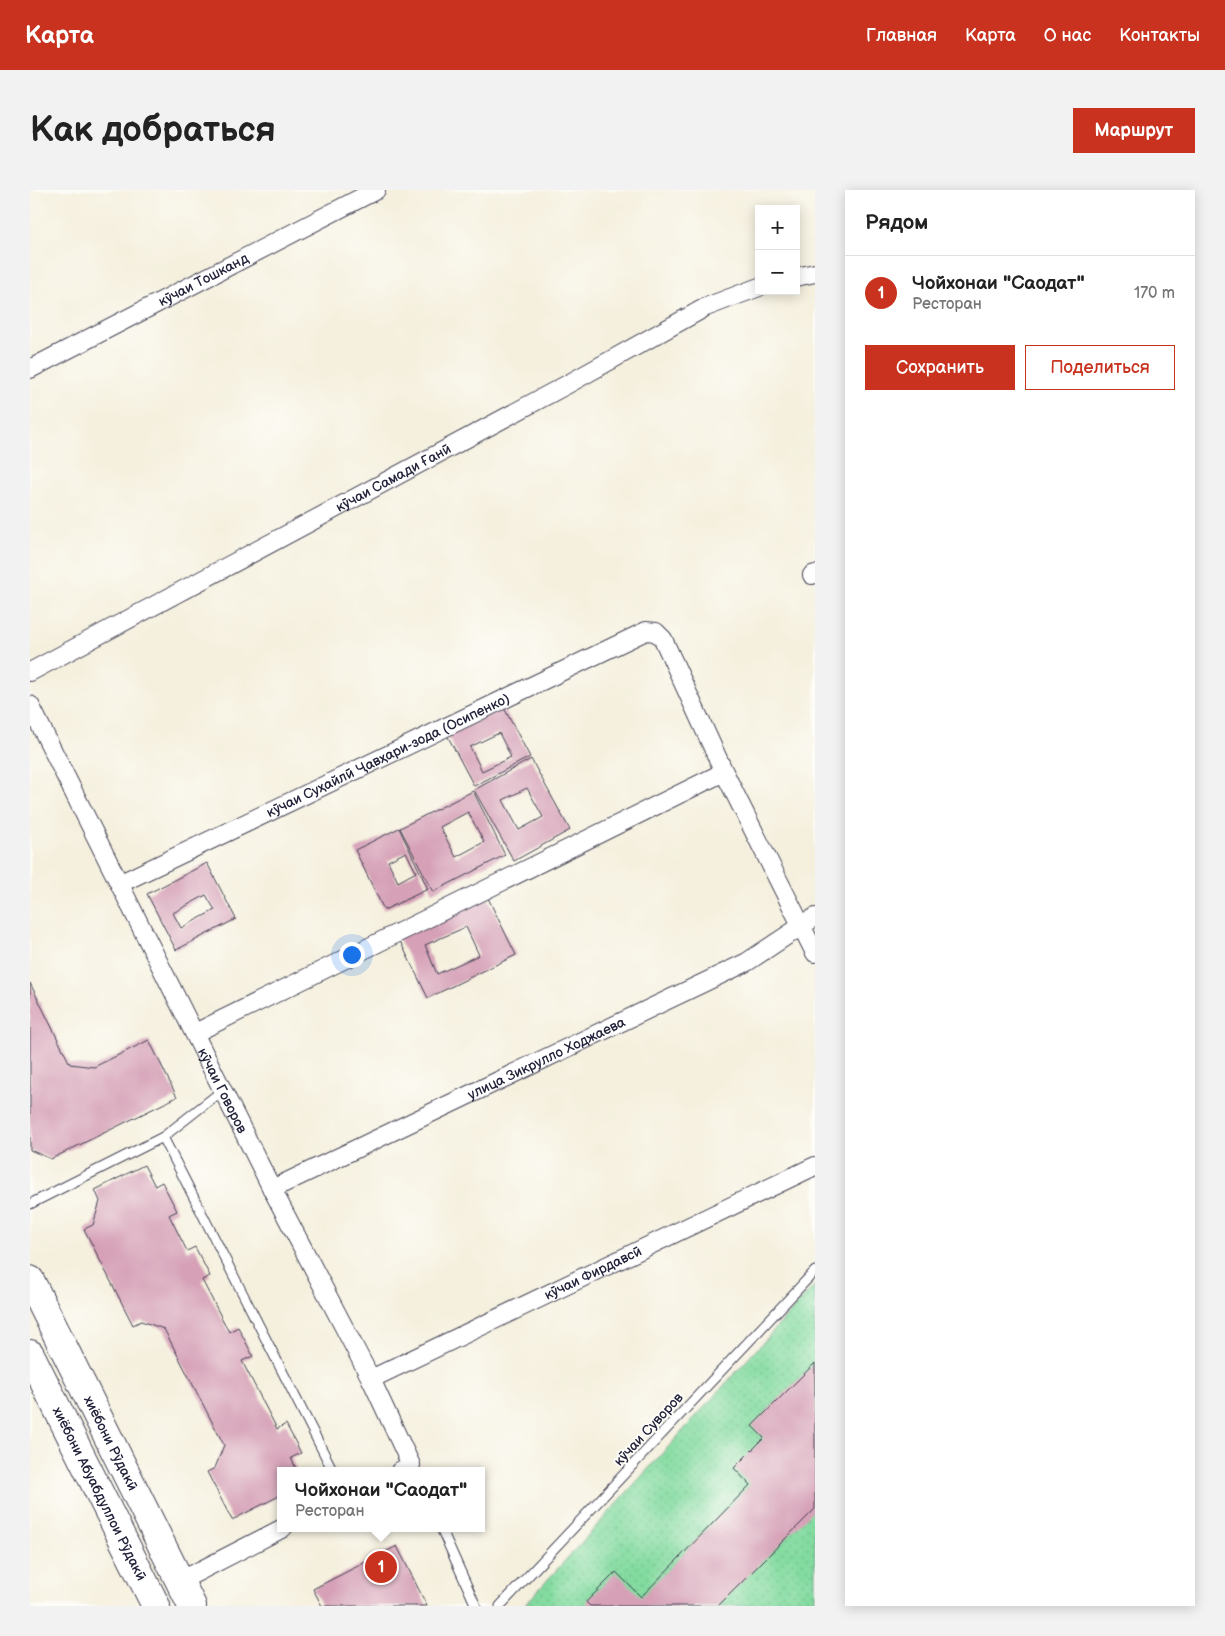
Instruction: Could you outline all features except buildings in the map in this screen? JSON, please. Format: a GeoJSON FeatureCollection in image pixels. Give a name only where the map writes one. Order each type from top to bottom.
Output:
{"type":"FeatureCollection","features":[{"type":"Feature","properties":{"kind":"highway","name":"хиёбони Рӯдакӣ"},"geometry":{"type":"LineString","coordinates":[[30,1280],[192,1606]]}},
{"type":"Feature","properties":{"kind":"highway","name":"хиёбони Абуабдуллои Рӯдакӣ"},"geometry":{"type":"LineString","coordinates":[[30,1354],[156,1606]]}},
{"type":"Feature","properties":{"kind":"street","name":"кӯчаи Тошканд"},"geometry":{"type":"LineString","coordinates":[[30,369],[376,190]]}},
{"type":"Feature","properties":{"kind":"street"},"geometry":{"type":"LineString","coordinates":[[800,275],[815,273]]}},
{"type":"Feature","properties":{"kind":"street","name":"кӯчаи Самади Ғанӣ"},"geometry":{"type":"LineString","coordinates":[[30,672],[550,393],[706,307],[755,289]]}},
{"type":"Feature","properties":{"kind":"street","name":"кӯчаи Суҳайлӣ Ҷавҳари-зода (Осипенко)"},"geometry":{"type":"LineString","coordinates":[[121,883],[646,631],[656,632],[663,639],[724,772]]}},
{"type":"Feature","properties":{"kind":"street","name":"кӯчаи Говоров"},"geometry":{"type":"LineString","coordinates":[[30,705],[121,883],[272,1189],[371,1379],[407,1467]]}},
{"type":"Feature","properties":{"kind":"street"},"geometry":{"type":"LineString","coordinates":[[195,1033],[724,772],[809,922],[815,953]]}},
{"type":"Feature","properties":{"kind":"street","name":"улица Зикрулло Ходжаева"},"geometry":{"type":"LineString","coordinates":[[272,1189],[747,962],[809,922]]}},
{"type":"Feature","properties":{"kind":"street","name":"кӯчаи Фирдавсӣ"},"geometry":{"type":"LineString","coordinates":[[371,1379],[815,1166]]}},
{"type":"Feature","properties":{"kind":"street"},"geometry":{"type":"LineString","coordinates":[[180,1581],[277,1531]]}},
{"type":"Feature","properties":{"kind":"lane"},"geometry":{"type":"LineString","coordinates":[[30,1204],[163,1137],[223,1090]]}},
{"type":"Feature","properties":{"kind":"lane"},"geometry":{"type":"LineString","coordinates":[[163,1137],[332,1467]]}},
{"type":"Feature","properties":{"kind":"lane","name":"кӯчаи Суворов"},"geometry":{"type":"LineString","coordinates":[[500,1606],[815,1271]]}},
{"type":"Feature","properties":{"kind":"lane"},"geometry":{"type":"LineString","coordinates":[[443,1532],[476,1606]]}},
{"type":"Feature","properties":{"kind":"green space"},"geometry":{"type":"Polygon","coordinates":[[[815,1285],[815,1606],[524,1606],[815,1285]]]}},
{"type":"Feature","properties":{"kind":"place","name":"Чойхонаи \"Саодат\""},"geometry":{"type":"Point","coordinates":[381,1567]}}]}
